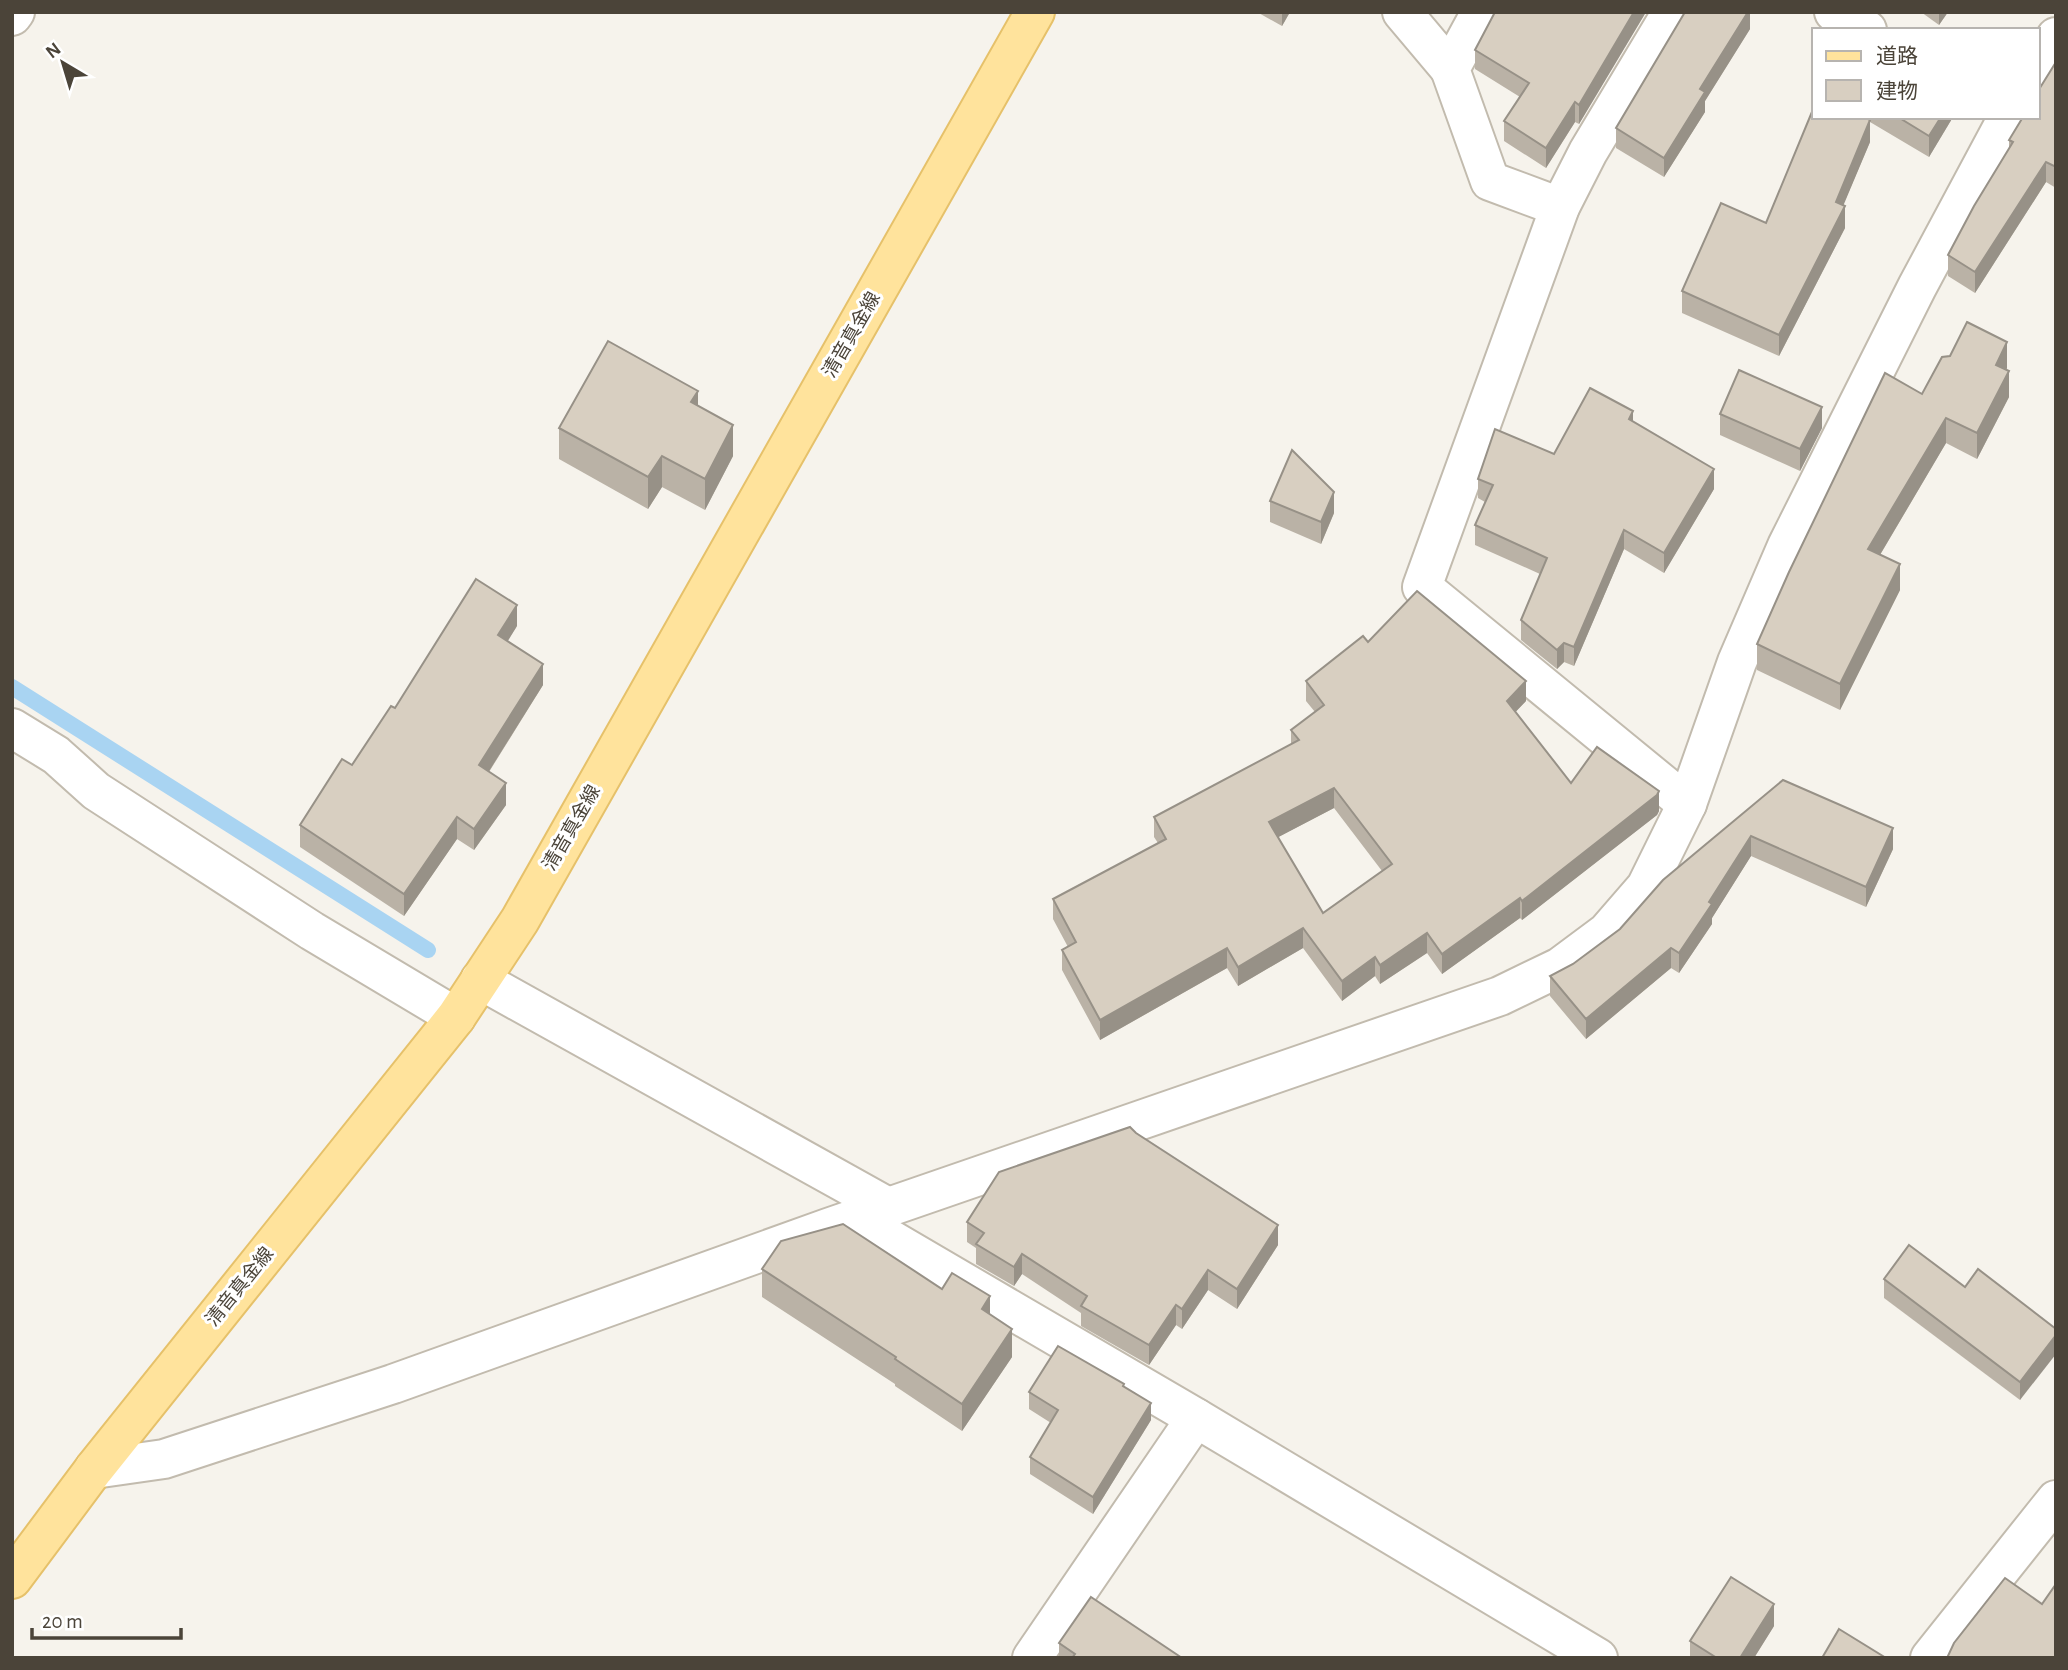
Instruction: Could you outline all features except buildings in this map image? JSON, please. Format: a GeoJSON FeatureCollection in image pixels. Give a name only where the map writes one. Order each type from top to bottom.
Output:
{"type":"FeatureCollection","features":[{"type":"Feature","properties":{"kind":"main road","name":"清音真金線"},"geometry":{"type":"LineString","coordinates":[[14,1572],[456,1017],[527,908],[1035,12]]}},
{"type":"Feature","properties":{"kind":"street"},"geometry":{"type":"LineString","coordinates":[[1402,12],[1450,69],[1489,181],[1560,207]]}},
{"type":"Feature","properties":{"kind":"street"},"geometry":{"type":"LineString","coordinates":[[1450,69],[1481,12]]}},
{"type":"Feature","properties":{"kind":"street"},"geometry":{"type":"LineString","coordinates":[[1672,12],[1588,152],[1560,207],[1422,587],[1687,804]]}},
{"type":"Feature","properties":{"kind":"street"},"geometry":{"type":"LineString","coordinates":[[1834,12],[1863,28]]}},
{"type":"Feature","properties":{"kind":"street"},"geometry":{"type":"LineString","coordinates":[[2040,63],[2056,37]]}},
{"type":"Feature","properties":{"kind":"street"},"geometry":{"type":"LineString","coordinates":[[94,1469],[164,1459],[380,1388],[871,1212],[1500,996],[1560,967],[1607,932],[1646,887],[1687,804],[1737,662],[1787,546],[1917,288],[2007,119]]}},
{"type":"Feature","properties":{"kind":"street"},"geometry":{"type":"LineString","coordinates":[[12,727],[56,755],[107,799],[312,931],[456,1017]]}},
{"type":"Feature","properties":{"kind":"street"},"geometry":{"type":"LineString","coordinates":[[480,980],[871,1212],[1196,1418],[1598,1658]]}},
{"type":"Feature","properties":{"kind":"street"},"geometry":{"type":"LineString","coordinates":[[1032,1658],[1196,1418]]}},
{"type":"Feature","properties":{"kind":"street"},"geometry":{"type":"LineString","coordinates":[[1930,1658],[2056,1500]]}},
{"type":"Feature","properties":{"kind":"waterway"},"geometry":{"type":"LineString","coordinates":[[12,687],[428,950]]}}]}
